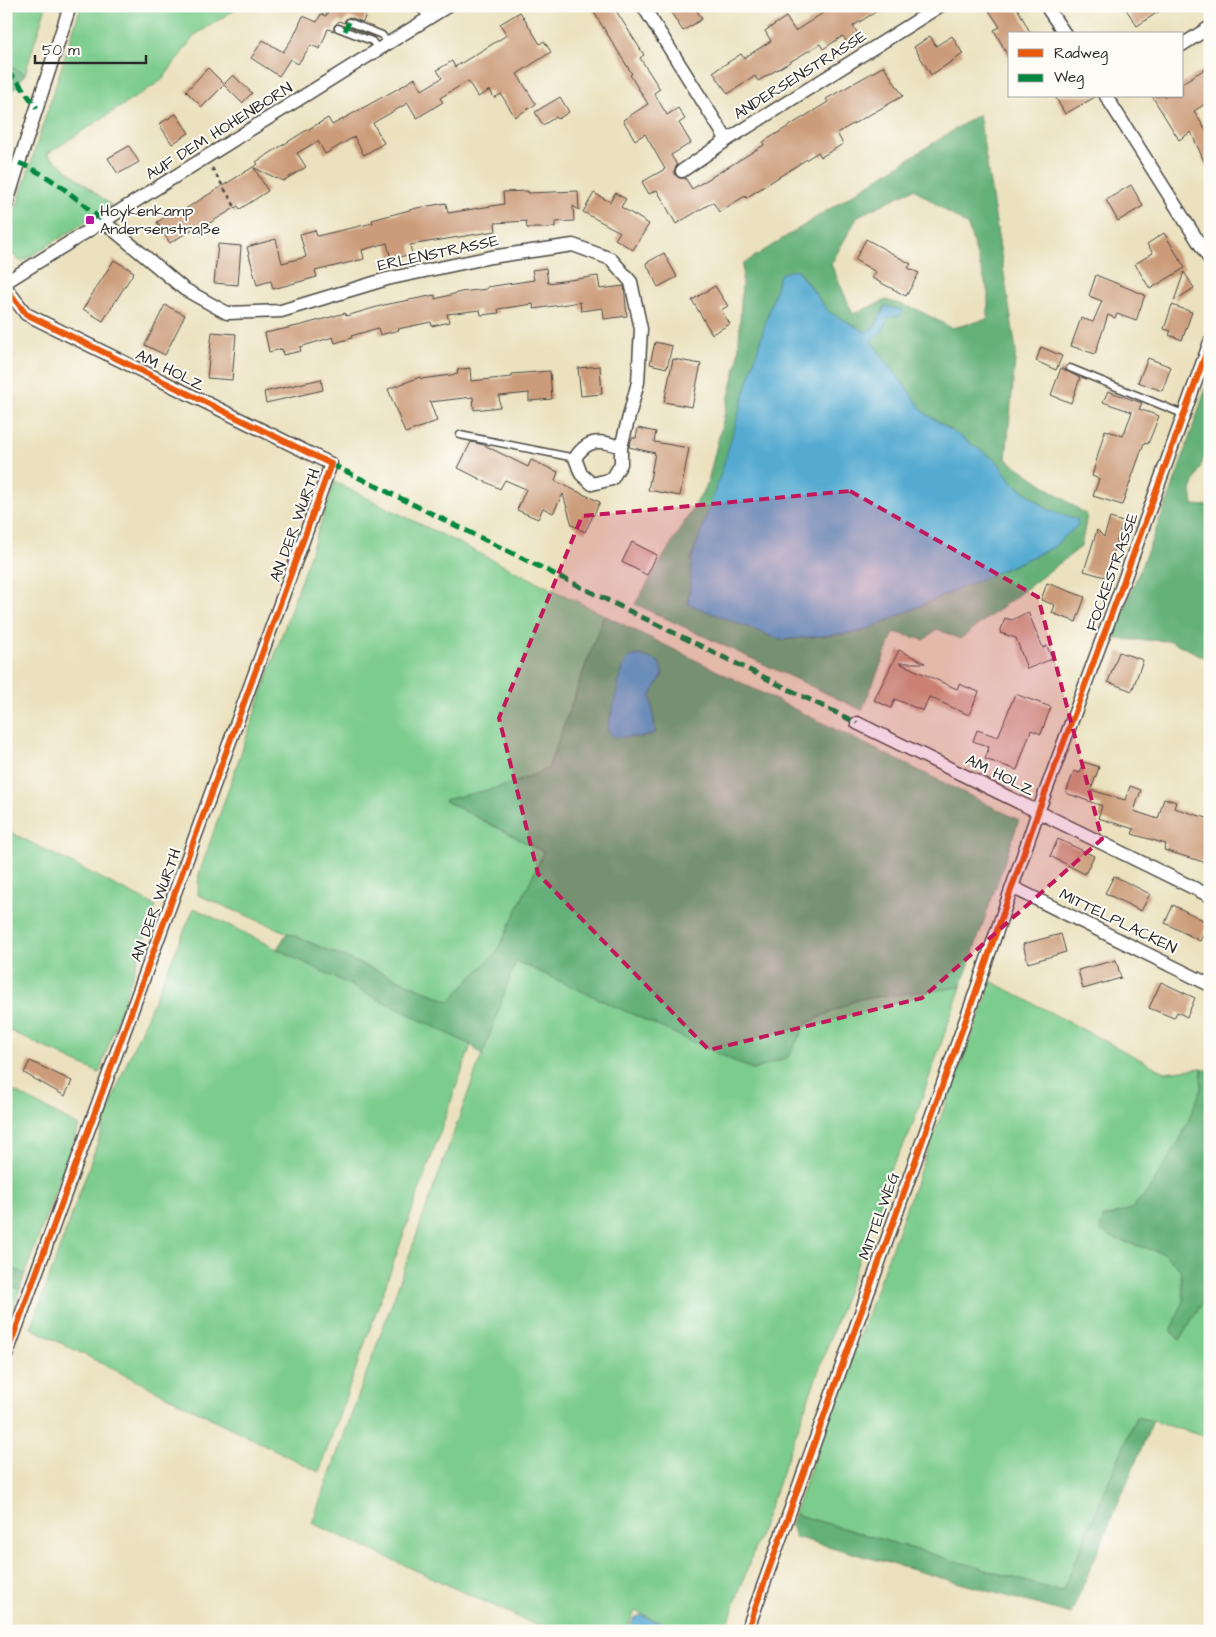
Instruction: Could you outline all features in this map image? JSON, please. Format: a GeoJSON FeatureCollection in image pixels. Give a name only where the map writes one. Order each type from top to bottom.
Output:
{"type":"FeatureCollection","features":[{"type":"Feature","properties":{"kind":"street"},"geometry":{"type":"LineString","coordinates":[[6,206],[70,6]]}},
{"type":"Feature","properties":{"kind":"street","name":"AUF DEM HOHENBORN"},"geometry":{"type":"LineString","coordinates":[[6,282],[448,6]]}},
{"type":"Feature","properties":{"kind":"street","name":"ANDERSENSTRASSE"},"geometry":{"type":"LineString","coordinates":[[643,6],[727,140]]}},
{"type":"Feature","properties":{"kind":"street","name":"ANDERSENSTRASSE"},"geometry":{"type":"LineString","coordinates":[[682,171],[727,140],[940,6]]}},
{"type":"Feature","properties":{"kind":"street"},"geometry":{"type":"LineString","coordinates":[[1046,6],[1064,32]]}},
{"type":"Feature","properties":{"kind":"street"},"geometry":{"type":"LineString","coordinates":[[1184,44],[1210,27]]}},
{"type":"Feature","properties":{"kind":"street"},"geometry":{"type":"LineString","coordinates":[[1107,98],[1210,260]]}},
{"type":"Feature","properties":{"kind":"street","name":"ERLENSTRASSE"},"geometry":{"type":"LineString","coordinates":[[104,222],[184,289],[227,313],[281,311],[388,279],[491,257],[573,245],[611,259],[631,282],[641,329],[638,382],[621,447],[621,464],[612,479],[592,484],[581,474],[576,458]]}},
{"type":"Feature","properties":{"kind":"street","name":"AM HOLZ"},"geometry":{"type":"LineString","coordinates":[[6,288],[26,314],[332,464]]}},
{"type":"Feature","properties":{"kind":"street","name":"FOCKESTRASSE"},"geometry":{"type":"LineString","coordinates":[[1038,812],[1210,342]]}},
{"type":"Feature","properties":{"kind":"street"},"geometry":{"type":"LineString","coordinates":[[576,458],[580,450],[587,444],[605,442],[621,447]]}},
{"type":"Feature","properties":{"kind":"street","name":"AN DER WURTH"},"geometry":{"type":"LineString","coordinates":[[6,1356],[332,464]]}},
{"type":"Feature","properties":{"kind":"street","name":"AM HOLZ"},"geometry":{"type":"LineString","coordinates":[[857,723],[1210,896]]}},
{"type":"Feature","properties":{"kind":"street","name":"MITTELWEG"},"geometry":{"type":"LineString","coordinates":[[747,1631],[1038,812]]}},
{"type":"Feature","properties":{"kind":"street","name":"MITTELPLACKEN"},"geometry":{"type":"LineString","coordinates":[[1012,888],[1210,985]]}},
{"type":"Feature","properties":{"kind":"lane"},"geometry":{"type":"LineString","coordinates":[[412,6],[422,10],[428,19]]}},
{"type":"Feature","properties":{"kind":"lane"},"geometry":{"type":"LineString","coordinates":[[349,22],[382,35],[384,47]]}},
{"type":"Feature","properties":{"kind":"lane"},"geometry":{"type":"LineString","coordinates":[[338,28],[384,47]]}},
{"type":"Feature","properties":{"kind":"lane"},"geometry":{"type":"LineString","coordinates":[[1070,368],[1183,414]]}},
{"type":"Feature","properties":{"kind":"lane"},"geometry":{"type":"LineString","coordinates":[[460,435],[576,458]]}},
{"type":"Feature","properties":{"kind":"path"},"geometry":{"type":"LineString","coordinates":[[206,158],[237,210]]}},
{"type":"Feature","properties":{"kind":"highlighted area"},"geometry":{"type":"Polygon","coordinates":[[[850,491],[1038,597],[1102,839],[922,998],[709,1050],[538,874],[499,718],[582,516],[850,491]]]}},
{"type":"Feature","properties":{"kind":"green space"},"geometry":{"type":"Polygon","coordinates":[[[6,6],[46,6],[25,74],[6,64],[6,6]]]}},
{"type":"Feature","properties":{"kind":"green space"},"geometry":{"type":"Polygon","coordinates":[[[81,6],[241,6],[195,35],[162,80],[47,154],[112,206],[21,262],[6,249],[6,240],[81,6]]]}},
{"type":"Feature","properties":{"kind":"green space"},"geometry":{"type":"Polygon","coordinates":[[[6,64],[25,74],[14,90],[6,86],[6,64]]]}},
{"type":"Feature","properties":{"kind":"green space"},"geometry":{"type":"Polygon","coordinates":[[[979,114],[1016,350],[1006,459],[1087,515],[1081,547],[960,639],[937,629],[924,640],[894,632],[862,710],[635,604],[707,485],[738,360],[743,264],[979,114]],[[914,189],[858,216],[831,264],[853,314],[886,300],[916,309],[952,328],[988,319],[988,292],[968,226],[914,189]],[[797,269],[692,558],[781,640],[861,632],[1052,548],[1078,525],[1076,519],[1050,510],[1012,482],[997,461],[925,413],[871,341],[882,332],[889,316],[900,316],[903,310],[885,306],[875,326],[867,333],[829,312],[797,269]]]}},
{"type":"Feature","properties":{"kind":"green space"},"geometry":{"type":"Polygon","coordinates":[[[1210,376],[1210,443],[1191,490],[1193,505],[1210,506],[1210,662],[1208,659],[1171,641],[1112,639],[1171,492],[1210,376]]]}},
{"type":"Feature","properties":{"kind":"green space"},"geometry":{"type":"Polygon","coordinates":[[[335,482],[604,615],[548,769],[505,786],[445,801],[544,852],[497,952],[449,1001],[198,895],[199,874],[335,482]]]}},
{"type":"Feature","properties":{"kind":"green space"},"geometry":{"type":"Polygon","coordinates":[[[604,615],[1019,820],[961,987],[859,999],[806,1024],[788,1057],[754,1070],[516,961],[482,1056],[471,1045],[277,949],[287,933],[449,1001],[497,952],[544,852],[444,800],[505,786],[548,769],[604,615]],[[640,655],[655,733],[651,695],[663,674],[640,655]]]}},
{"type":"Feature","properties":{"kind":"green space"},"geometry":{"type":"Polygon","coordinates":[[[6,830],[156,906],[99,1073],[6,1029],[6,830]]]}},
{"type":"Feature","properties":{"kind":"green space"},"geometry":{"type":"Polygon","coordinates":[[[194,908],[471,1045],[319,1472],[31,1328],[123,1072],[194,908]]]}},
{"type":"Feature","properties":{"kind":"green space"},"geometry":{"type":"Polygon","coordinates":[[[516,961],[754,1070],[788,1057],[806,1024],[859,999],[961,987],[909,1135],[889,1171],[877,1215],[871,1225],[725,1631],[681,1631],[635,1611],[626,1631],[549,1631],[312,1523],[516,961]]]}},
{"type":"Feature","properties":{"kind":"green space"},"geometry":{"type":"Polygon","coordinates":[[[987,979],[1164,1072],[1202,1068],[1201,1090],[1180,1140],[1149,1190],[1131,1209],[1103,1218],[1113,1238],[1163,1253],[1180,1269],[1184,1299],[1172,1332],[1180,1339],[1210,1290],[1210,1438],[1136,1417],[1062,1592],[794,1514],[918,1176],[988,994],[987,979]]]}},
{"type":"Feature","properties":{"kind":"green space"},"geometry":{"type":"Polygon","coordinates":[[[1202,1068],[1210,1071],[1210,1290],[1180,1339],[1171,1332],[1184,1299],[1180,1269],[1163,1253],[1113,1238],[1100,1230],[1103,1218],[1131,1209],[1149,1190],[1180,1140],[1201,1090],[1202,1068]]]}},
{"type":"Feature","properties":{"kind":"green space"},"geometry":{"type":"Polygon","coordinates":[[[6,1087],[79,1126],[25,1274],[6,1266],[6,1087]]]}},
{"type":"Feature","properties":{"kind":"green space"},"geometry":{"type":"Polygon","coordinates":[[[6,1266],[25,1274],[20,1290],[6,1283],[6,1266]]]}},
{"type":"Feature","properties":{"kind":"green space"},"geometry":{"type":"Polygon","coordinates":[[[6,1283],[20,1290],[6,1326],[6,1283]]]}},
{"type":"Feature","properties":{"kind":"green space"},"geometry":{"type":"Polygon","coordinates":[[[1136,1417],[1153,1421],[1071,1614],[795,1537],[791,1525],[794,1514],[1062,1592],[1136,1417]]]}},
{"type":"Feature","properties":{"kind":"water"},"geometry":{"type":"Polygon","coordinates":[[[796,269],[829,312],[866,332],[875,326],[885,306],[903,310],[900,316],[889,317],[882,332],[871,341],[925,413],[997,461],[1012,482],[1049,510],[1077,519],[1078,525],[1052,548],[861,632],[781,640],[688,604],[692,558],[721,473],[780,274],[796,269]]]}},
{"type":"Feature","properties":{"kind":"water"},"geometry":{"type":"Polygon","coordinates":[[[640,655],[659,662],[663,674],[651,695],[655,733],[642,737],[614,737],[607,730],[623,667],[629,657],[640,655]]]}},
{"type":"Feature","properties":{"kind":"water"},"geometry":{"type":"Polygon","coordinates":[[[641,1615],[678,1631],[629,1631],[634,1618],[641,1615]]]}},
{"type":"Feature","properties":{"kind":"building"},"geometry":{"type":"Polygon","coordinates":[[[322,6],[369,6],[363,22],[349,17],[344,23],[339,21],[334,26],[334,31],[328,29],[320,49],[311,45],[298,64],[290,59],[279,76],[251,58],[263,40],[283,52],[294,36],[303,16],[317,22],[321,14],[326,16],[329,9],[322,6]]]}},
{"type":"Feature","properties":{"kind":"building"},"geometry":{"type":"Polygon","coordinates":[[[590,6],[613,6],[644,55],[640,58],[660,89],[654,93],[667,115],[678,108],[685,119],[679,123],[691,143],[671,155],[677,165],[674,171],[675,175],[679,178],[685,178],[692,189],[764,145],[763,142],[828,102],[826,99],[884,66],[903,96],[837,133],[843,144],[821,157],[818,152],[746,198],[745,196],[719,212],[713,202],[676,224],[657,190],[649,194],[642,182],[665,169],[645,134],[635,140],[623,120],[648,104],[630,75],[632,74],[590,6]]]}},
{"type":"Feature","properties":{"kind":"building"},"geometry":{"type":"Polygon","coordinates":[[[679,6],[694,6],[702,19],[683,31],[670,11],[679,6]]]}},
{"type":"Feature","properties":{"kind":"building"},"geometry":{"type":"Polygon","coordinates":[[[834,6],[885,6],[853,26],[859,35],[847,43],[843,36],[823,49],[820,44],[758,81],[755,76],[728,94],[713,72],[741,54],[744,58],[771,41],[765,31],[786,17],[795,31],[834,6]]]}},
{"type":"Feature","properties":{"kind":"building"},"geometry":{"type":"Polygon","coordinates":[[[986,6],[1016,6],[1030,32],[1008,32],[1008,56],[994,30],[1000,27],[986,6]]]}},
{"type":"Feature","properties":{"kind":"building"},"geometry":{"type":"Polygon","coordinates":[[[1124,6],[1167,6],[1137,26],[1124,6]]]}},
{"type":"Feature","properties":{"kind":"building"},"geometry":{"type":"Polygon","coordinates":[[[520,12],[540,44],[544,41],[551,52],[517,74],[536,104],[515,117],[501,94],[494,98],[490,90],[478,97],[468,81],[440,98],[443,102],[417,118],[408,103],[373,123],[384,143],[364,155],[354,137],[325,154],[318,141],[297,153],[306,167],[283,181],[254,168],[268,191],[240,209],[238,206],[208,224],[206,221],[170,243],[157,222],[175,211],[177,214],[328,118],[332,125],[415,78],[422,90],[442,78],[437,70],[452,61],[455,67],[507,35],[500,24],[520,12]]]}},
{"type":"Feature","properties":{"kind":"building"},"geometry":{"type":"Polygon","coordinates":[[[930,36],[936,46],[952,36],[963,54],[931,75],[914,47],[930,36]]]}},
{"type":"Feature","properties":{"kind":"building"},"geometry":{"type":"Polygon","coordinates":[[[1210,66],[1210,101],[1194,111],[1210,137],[1210,175],[1191,132],[1179,140],[1153,98],[1184,98],[1184,82],[1210,66]]]}},
{"type":"Feature","properties":{"kind":"building"},"geometry":{"type":"Polygon","coordinates":[[[208,68],[224,84],[233,75],[252,93],[242,103],[224,85],[202,107],[186,91],[208,68]]]}},
{"type":"Feature","properties":{"kind":"building"},"geometry":{"type":"Polygon","coordinates":[[[560,97],[569,112],[543,125],[535,112],[560,97]]]}},
{"type":"Feature","properties":{"kind":"building"},"geometry":{"type":"Polygon","coordinates":[[[1056,98],[1093,98],[1065,114],[1056,98]]]}},
{"type":"Feature","properties":{"kind":"building"},"geometry":{"type":"Polygon","coordinates":[[[176,114],[189,133],[172,144],[159,124],[176,114]]]}},
{"type":"Feature","properties":{"kind":"building"},"geometry":{"type":"Polygon","coordinates":[[[129,146],[139,162],[118,174],[108,158],[129,146]]]}},
{"type":"Feature","properties":{"kind":"building"},"geometry":{"type":"Polygon","coordinates":[[[1131,185],[1143,206],[1118,221],[1106,200],[1131,185]]]}},
{"type":"Feature","properties":{"kind":"building"},"geometry":{"type":"Polygon","coordinates":[[[528,191],[528,193],[578,191],[579,210],[573,206],[574,221],[555,222],[555,227],[541,228],[527,228],[526,221],[495,223],[496,231],[410,245],[412,254],[391,259],[387,243],[362,250],[364,259],[315,271],[317,277],[273,289],[271,281],[257,285],[247,247],[276,239],[282,263],[306,257],[300,234],[315,230],[317,236],[373,223],[372,220],[417,208],[446,203],[448,213],[504,204],[503,192],[528,191]]]}},
{"type":"Feature","properties":{"kind":"building"},"geometry":{"type":"Polygon","coordinates":[[[594,193],[610,202],[615,193],[626,199],[621,207],[649,224],[633,250],[615,239],[620,232],[583,212],[594,193]]]}},
{"type":"Feature","properties":{"kind":"building"},"geometry":{"type":"Polygon","coordinates":[[[1164,233],[1185,268],[1150,289],[1135,264],[1153,253],[1147,244],[1164,233]]]}},
{"type":"Feature","properties":{"kind":"building"},"geometry":{"type":"Polygon","coordinates":[[[866,239],[911,264],[908,268],[919,273],[906,296],[872,278],[876,272],[855,260],[866,239]]]}},
{"type":"Feature","properties":{"kind":"building"},"geometry":{"type":"Polygon","coordinates":[[[218,244],[241,246],[238,285],[214,283],[218,244]]]}},
{"type":"Feature","properties":{"kind":"building"},"geometry":{"type":"Polygon","coordinates":[[[664,253],[677,277],[658,287],[646,263],[664,253]]]}},
{"type":"Feature","properties":{"kind":"building"},"geometry":{"type":"Polygon","coordinates":[[[114,260],[134,272],[103,321],[83,309],[114,260]]]}},
{"type":"Feature","properties":{"kind":"building"},"geometry":{"type":"Polygon","coordinates":[[[546,268],[548,283],[598,276],[600,289],[624,286],[627,316],[604,319],[603,308],[581,311],[580,302],[534,309],[533,304],[498,309],[499,313],[481,315],[480,310],[447,314],[449,322],[432,326],[431,322],[380,335],[378,328],[335,343],[333,337],[300,347],[301,351],[283,355],[282,349],[269,352],[265,333],[345,313],[346,316],[384,305],[435,295],[435,299],[461,292],[487,289],[487,287],[534,280],[532,270],[546,268]]]}},
{"type":"Feature","properties":{"kind":"building"},"geometry":{"type":"Polygon","coordinates":[[[1184,272],[1194,288],[1174,301],[1184,272]]]}},
{"type":"Feature","properties":{"kind":"building"},"geometry":{"type":"Polygon","coordinates":[[[1096,275],[1145,295],[1136,321],[1117,314],[1115,318],[1108,315],[1095,354],[1071,346],[1081,318],[1093,322],[1102,301],[1089,296],[1096,275]]]}},
{"type":"Feature","properties":{"kind":"building"},"geometry":{"type":"Polygon","coordinates":[[[715,286],[728,306],[721,310],[730,324],[712,334],[692,300],[715,286]]]}},
{"type":"Feature","properties":{"kind":"building"},"geometry":{"type":"Polygon","coordinates":[[[165,305],[185,315],[165,355],[145,345],[165,305]]]}},
{"type":"Feature","properties":{"kind":"building"},"geometry":{"type":"Polygon","coordinates":[[[1172,305],[1192,312],[1182,340],[1169,335],[1171,331],[1164,329],[1172,305]]]}},
{"type":"Feature","properties":{"kind":"building"},"geometry":{"type":"Polygon","coordinates":[[[212,332],[236,334],[232,380],[207,378],[212,332]]]}},
{"type":"Feature","properties":{"kind":"building"},"geometry":{"type":"Polygon","coordinates":[[[655,342],[672,346],[667,368],[650,364],[655,342]]]}},
{"type":"Feature","properties":{"kind":"building"},"geometry":{"type":"Polygon","coordinates":[[[1041,347],[1062,356],[1056,370],[1036,361],[1041,347]]]}},
{"type":"Feature","properties":{"kind":"building"},"geometry":{"type":"Polygon","coordinates":[[[1148,358],[1171,367],[1162,391],[1138,382],[1148,358]]]}},
{"type":"Feature","properties":{"kind":"building"},"geometry":{"type":"Polygon","coordinates":[[[673,359],[701,364],[692,407],[664,402],[673,359]]]}},
{"type":"Feature","properties":{"kind":"building"},"geometry":{"type":"Polygon","coordinates":[[[600,366],[602,394],[581,396],[578,368],[600,366]]]}},
{"type":"Feature","properties":{"kind":"building"},"geometry":{"type":"Polygon","coordinates":[[[470,368],[471,381],[512,377],[512,374],[550,371],[552,399],[529,401],[529,393],[499,396],[500,407],[474,410],[473,397],[430,402],[437,421],[405,433],[388,389],[420,377],[421,379],[458,374],[457,370],[470,368]]]}},
{"type":"Feature","properties":{"kind":"building"},"geometry":{"type":"Polygon","coordinates":[[[1061,368],[1080,378],[1071,403],[1051,395],[1061,368]]]}},
{"type":"Feature","properties":{"kind":"building"},"geometry":{"type":"Polygon","coordinates":[[[321,379],[323,390],[266,403],[264,392],[321,379]]]}},
{"type":"Feature","properties":{"kind":"building"},"geometry":{"type":"Polygon","coordinates":[[[1108,391],[1142,403],[1139,409],[1159,416],[1148,444],[1144,443],[1122,505],[1093,496],[1099,479],[1092,476],[1105,430],[1123,436],[1132,412],[1103,402],[1108,391]]]}},
{"type":"Feature","properties":{"kind":"building"},"geometry":{"type":"Polygon","coordinates":[[[638,428],[656,432],[654,442],[689,448],[680,496],[648,490],[655,453],[629,447],[632,438],[636,438],[638,428]]]}},
{"type":"Feature","properties":{"kind":"building"},"geometry":{"type":"Polygon","coordinates":[[[471,442],[484,445],[528,467],[531,460],[558,472],[555,481],[600,502],[585,532],[572,525],[563,494],[553,513],[543,508],[538,519],[517,510],[526,489],[505,480],[500,489],[458,468],[471,442]]]}},
{"type":"Feature","properties":{"kind":"building"},"geometry":{"type":"Polygon","coordinates":[[[1110,518],[1123,522],[1105,577],[1084,571],[1097,530],[1104,537],[1110,518]]]}},
{"type":"Feature","properties":{"kind":"building"},"geometry":{"type":"Polygon","coordinates":[[[632,542],[657,555],[647,575],[622,562],[632,542]]]}},
{"type":"Feature","properties":{"kind":"building"},"geometry":{"type":"Polygon","coordinates":[[[1047,583],[1085,597],[1076,622],[1052,613],[1055,605],[1041,600],[1047,583]]]}},
{"type":"Feature","properties":{"kind":"building"},"geometry":{"type":"Polygon","coordinates":[[[1028,612],[1043,648],[1047,646],[1052,659],[1027,669],[1016,638],[1000,633],[1005,618],[1012,620],[1028,612]]]}},
{"type":"Feature","properties":{"kind":"building"},"geometry":{"type":"Polygon","coordinates":[[[899,650],[925,663],[899,663],[957,689],[959,684],[979,692],[969,715],[929,697],[923,711],[895,699],[891,708],[874,700],[899,650]]]}},
{"type":"Feature","properties":{"kind":"building"},"geometry":{"type":"Polygon","coordinates":[[[1119,652],[1143,660],[1132,691],[1108,682],[1119,652]]]}},
{"type":"Feature","properties":{"kind":"building"},"geometry":{"type":"Polygon","coordinates":[[[1015,694],[1051,707],[1041,734],[1031,730],[1017,770],[985,759],[989,747],[973,741],[977,730],[998,737],[1015,694]]]}},
{"type":"Feature","properties":{"kind":"building"},"geometry":{"type":"Polygon","coordinates":[[[1084,762],[1099,767],[1091,790],[1125,800],[1130,786],[1141,790],[1134,811],[1158,819],[1164,798],[1176,802],[1174,808],[1210,819],[1210,864],[1164,850],[1166,844],[1132,834],[1134,829],[1098,818],[1102,806],[1066,793],[1074,771],[1080,773],[1084,762]]]}},
{"type":"Feature","properties":{"kind":"building"},"geometry":{"type":"Polygon","coordinates":[[[1058,839],[1094,856],[1085,874],[1050,856],[1058,839]]]}},
{"type":"Feature","properties":{"kind":"building"},"geometry":{"type":"Polygon","coordinates":[[[1114,876],[1150,894],[1141,911],[1105,893],[1114,876]]]}},
{"type":"Feature","properties":{"kind":"building"},"geometry":{"type":"Polygon","coordinates":[[[1173,905],[1209,923],[1200,941],[1165,923],[1173,905]]]}},
{"type":"Feature","properties":{"kind":"building"},"geometry":{"type":"Polygon","coordinates":[[[1061,934],[1066,952],[1028,963],[1023,944],[1061,934]]]}},
{"type":"Feature","properties":{"kind":"building"},"geometry":{"type":"Polygon","coordinates":[[[1116,960],[1121,978],[1083,989],[1078,970],[1116,960]]]}},
{"type":"Feature","properties":{"kind":"building"},"geometry":{"type":"Polygon","coordinates":[[[1161,982],[1195,998],[1187,1017],[1177,1012],[1174,1018],[1149,1008],[1161,982]]]}},
{"type":"Feature","properties":{"kind":"building"},"geometry":{"type":"Polygon","coordinates":[[[30,1061],[72,1081],[65,1096],[24,1073],[30,1061]]]}},
{"type":"Feature","properties":{"kind":"marked path"},"geometry":{"type":"LineString","coordinates":[[345,31],[349,22]]}},
{"type":"Feature","properties":{"kind":"marked path"},"geometry":{"type":"LineString","coordinates":[[6,73],[15,78],[37,108]]}},
{"type":"Feature","properties":{"kind":"marked path"},"geometry":{"type":"LineString","coordinates":[[19,163],[53,181],[104,222]]}},
{"type":"Feature","properties":{"kind":"marked path"},"geometry":{"type":"LineString","coordinates":[[331,464],[857,723]]}},
{"type":"Feature","properties":{"kind":"cycle path"},"geometry":{"type":"LineString","coordinates":[[6,288],[26,314],[331,464],[6,1356]]}},
{"type":"Feature","properties":{"kind":"cycle path"},"geometry":{"type":"LineString","coordinates":[[747,1631],[975,994],[1038,812],[1210,342]]}},
{"type":"Feature","properties":{"kind":"place","name":"Hoykenkamp Andersenstraße"},"geometry":{"type":"Point","coordinates":[90,220]}}]}
